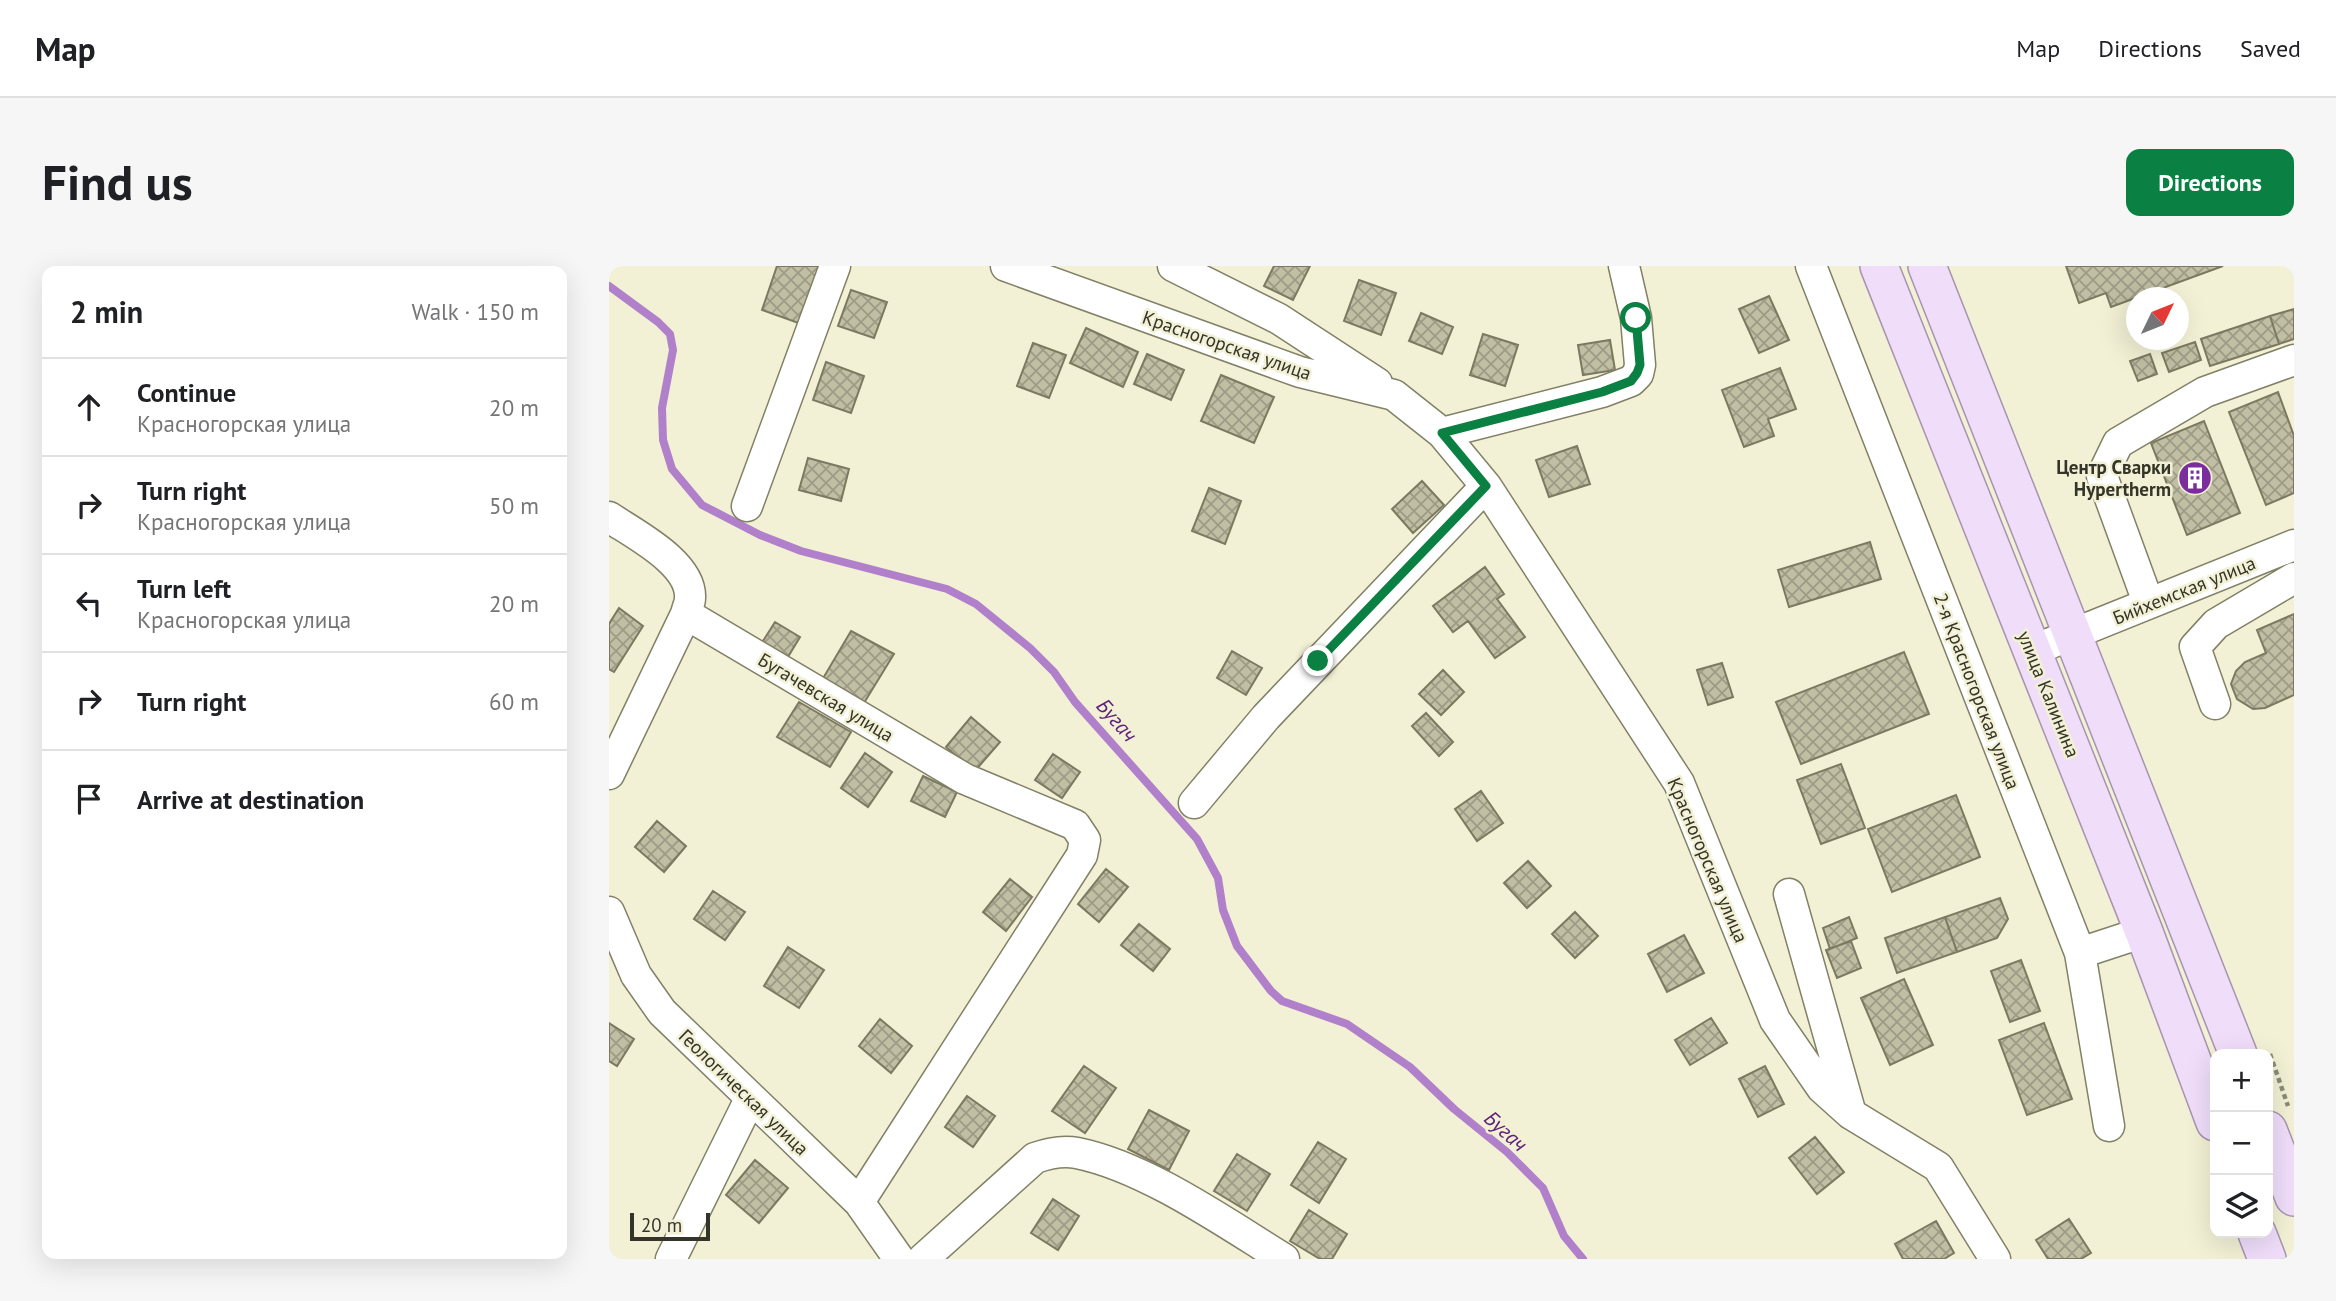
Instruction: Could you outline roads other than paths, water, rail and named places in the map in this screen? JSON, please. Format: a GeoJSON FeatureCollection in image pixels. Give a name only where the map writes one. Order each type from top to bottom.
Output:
{"type":"FeatureCollection","features":[{"type":"Feature","properties":{"kind":"main road","name":"улица Калинина"},"geometry":{"type":"LineString","coordinates":[[1879,266],[2144,932],[2211,1112]]}},
{"type":"Feature","properties":{"kind":"main road"},"geometry":{"type":"LineString","coordinates":[[1927,266],[2236,1049]]}},
{"type":"Feature","properties":{"kind":"main road"},"geometry":{"type":"LineString","coordinates":[[2273,1143],[2294,1197]]}},
{"type":"Feature","properties":{"kind":"main road"},"geometry":{"type":"LineString","coordinates":[[2259,1238],[2267,1259]]}},
{"type":"Feature","properties":{"kind":"street"},"geometry":{"type":"LineString","coordinates":[[747,506],[835,266]]}},
{"type":"Feature","properties":{"kind":"street","name":"Красногорская улица"},"geometry":{"type":"LineString","coordinates":[[1006,266],[1300,372],[1395,395],[1442,433],[1486,486],[1679,783],[1775,1020],[1822,1088],[1851,1114],[1938,1167],[1995,1259]]}},
{"type":"Feature","properties":{"kind":"street"},"geometry":{"type":"LineString","coordinates":[[1173,266],[1279,319],[1395,395]]}},
{"type":"Feature","properties":{"kind":"street"},"geometry":{"type":"LineString","coordinates":[[1442,433],[1602,392],[1631,381],[1640,365],[1636,318],[1624,266]]}},
{"type":"Feature","properties":{"kind":"street","name":"2-я Красногорская улица"},"geometry":{"type":"LineString","coordinates":[[1811,266],[2080,953],[2109,1126]]}},
{"type":"Feature","properties":{"kind":"street"},"geometry":{"type":"LineString","coordinates":[[2148,602],[2102,476],[2117,443],[2205,392],[2294,360]]}},
{"type":"Feature","properties":{"kind":"street"},"geometry":{"type":"LineString","coordinates":[[1194,803],[1266,717],[1486,486]]}},
{"type":"Feature","properties":{"kind":"street"},"geometry":{"type":"LineString","coordinates":[[609,517],[672,560],[684,578],[691,596],[686,614],[609,774]]}},
{"type":"Feature","properties":{"kind":"street","name":"Бийхемская улица"},"geometry":{"type":"LineString","coordinates":[[2031,651],[2294,545]]}},
{"type":"Feature","properties":{"kind":"street"},"geometry":{"type":"LineString","coordinates":[[2215,704],[2195,647],[2216,624],[2294,578]]}},
{"type":"Feature","properties":{"kind":"street","name":"Бугачевская улица"},"geometry":{"type":"LineString","coordinates":[[686,614],[965,779],[1076,825],[1085,840],[1082,855],[859,1202]]}},
{"type":"Feature","properties":{"kind":"street"},"geometry":{"type":"LineString","coordinates":[[1789,894],[1851,1114]]}},
{"type":"Feature","properties":{"kind":"street","name":"Геологическая улица"},"geometry":{"type":"LineString","coordinates":[[609,912],[636,975],[662,1012],[859,1202],[899,1259]]}},
{"type":"Feature","properties":{"kind":"street"},"geometry":{"type":"LineString","coordinates":[[2080,953],[2144,932]]}},
{"type":"Feature","properties":{"kind":"street"},"geometry":{"type":"LineString","coordinates":[[671,1259],[750,1099]]}},
{"type":"Feature","properties":{"kind":"street"},"geometry":{"type":"LineString","coordinates":[[923,1259],[1035,1158],[1054,1152],[1077,1153],[1121,1167],[1179,1195],[1284,1259]]}},
{"type":"Feature","properties":{"kind":"waterway","name":"Бугач"},"geometry":{"type":"LineString","coordinates":[[609,286],[670,334],[673,350],[662,408],[663,440],[672,469],[702,505],[760,535],[801,551],[947,589],[976,604],[1030,648],[1054,672],[1075,702],[1197,839],[1218,878],[1223,910],[1237,946],[1271,991],[1282,1001],[1347,1024],[1410,1067],[1454,1109],[1507,1152],[1543,1188],[1564,1236],[1583,1259]]}},
{"type":"Feature","properties":{"kind":"place","name":"Центр Сварки Hypertherm"},"geometry":{"type":"Point","coordinates":[2195,478]}}]}
